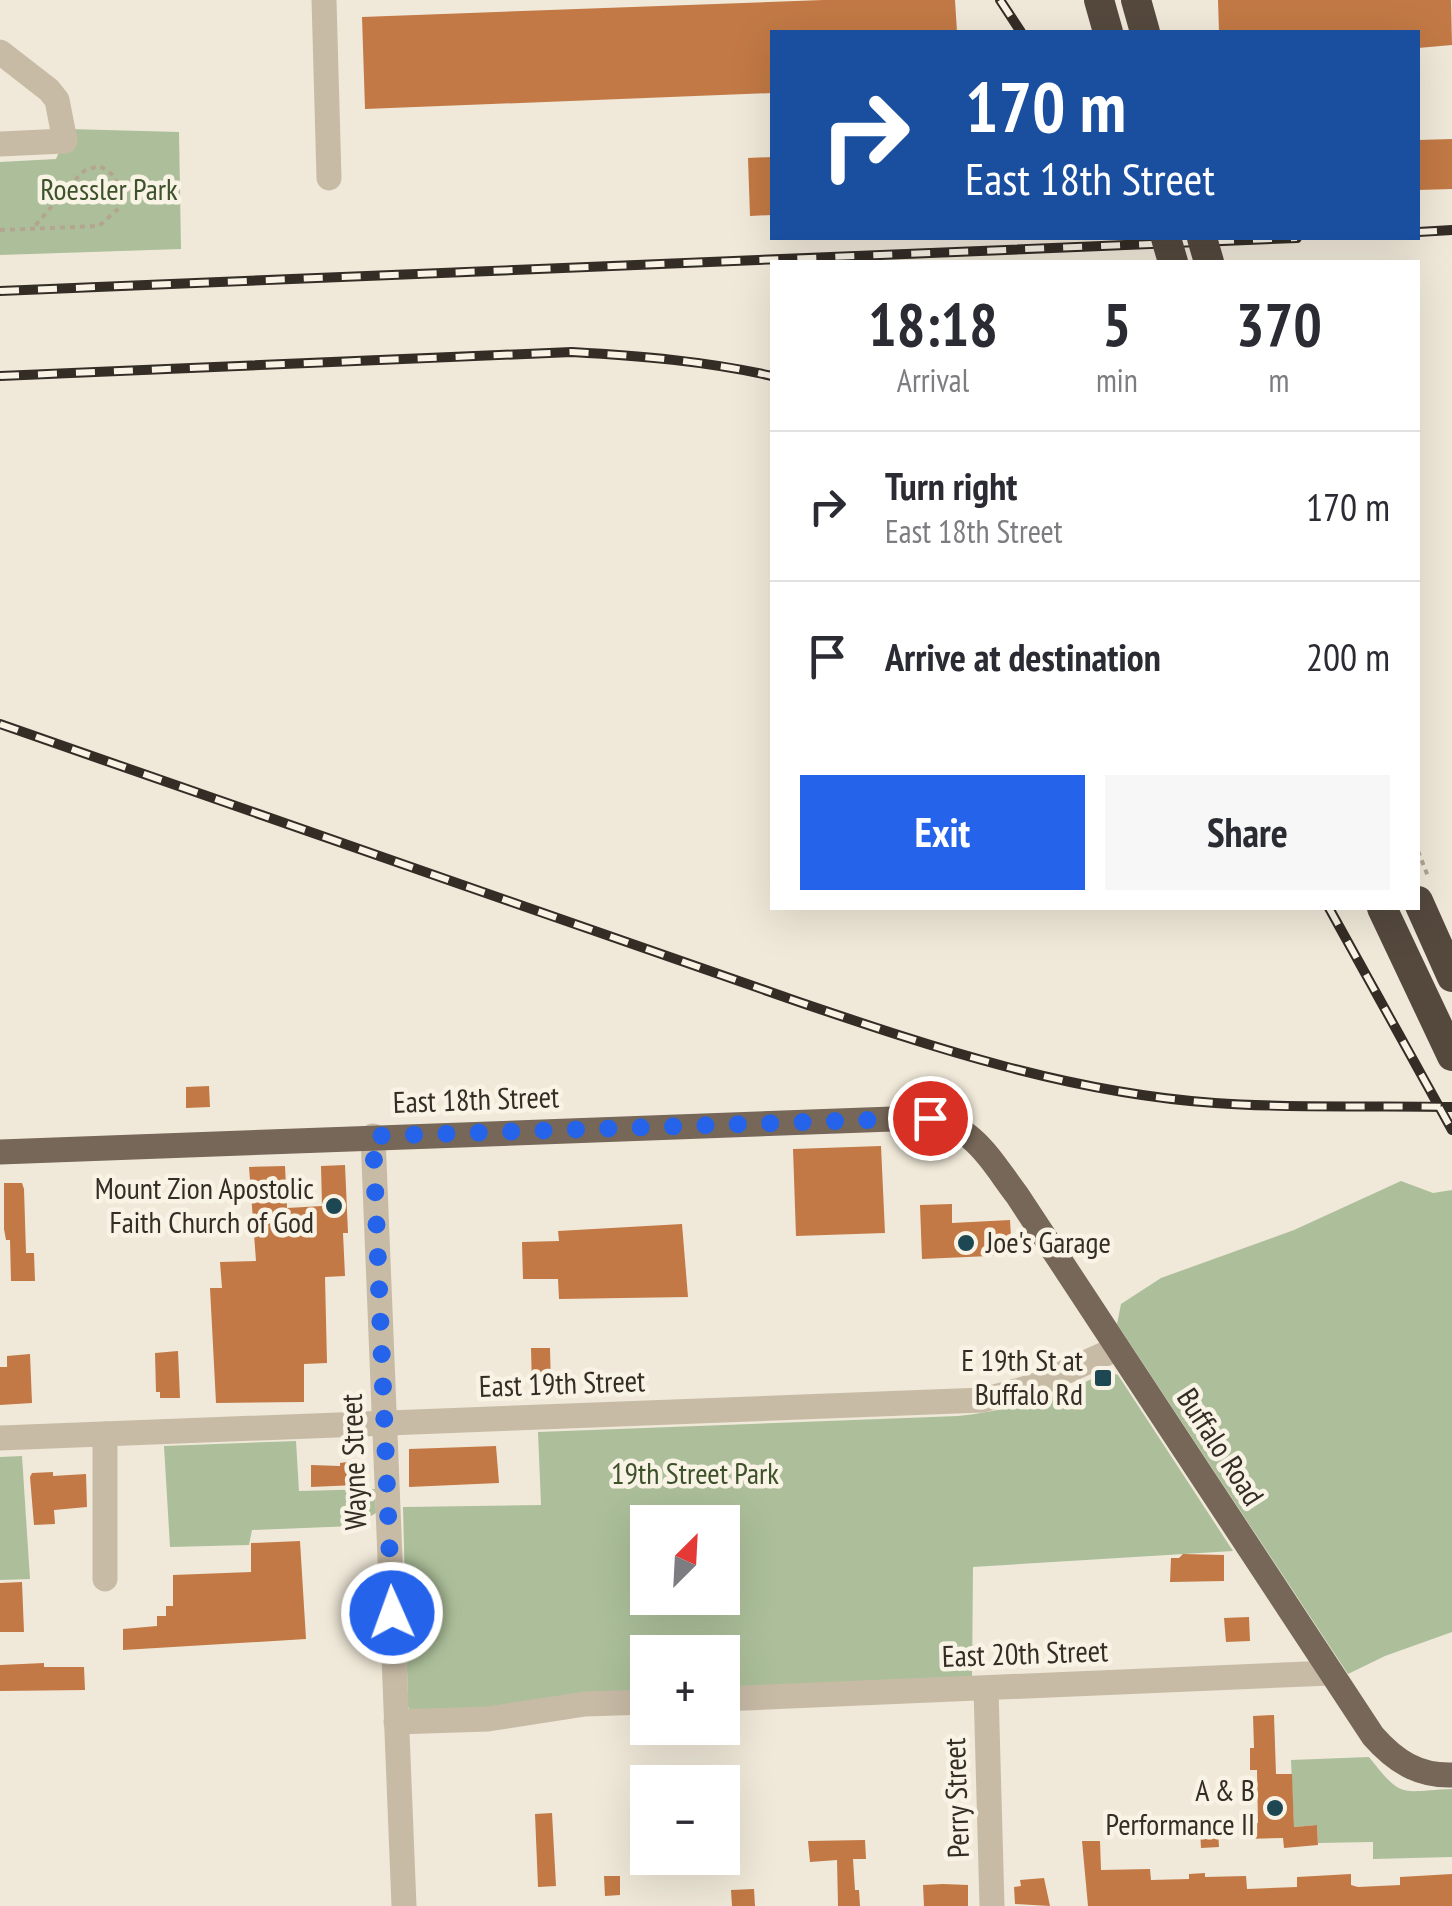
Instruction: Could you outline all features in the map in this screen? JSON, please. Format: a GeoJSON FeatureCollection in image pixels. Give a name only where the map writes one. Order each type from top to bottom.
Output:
{"type":"FeatureCollection","features":[{"type":"Feature","properties":{"kind":"highway"},"geometry":{"type":"LineString","coordinates":[[1099,0],[1107,30]]}},
{"type":"Feature","properties":{"kind":"highway"},"geometry":{"type":"LineString","coordinates":[[1136,0],[1144,30]]}},
{"type":"Feature","properties":{"kind":"highway"},"geometry":{"type":"LineString","coordinates":[[1420,905],[1452,977]]}},
{"type":"Feature","properties":{"kind":"highway"},"geometry":{"type":"LineString","coordinates":[[1383,910],[1452,1056]]}},
{"type":"Feature","properties":{"kind":"main road","name":"East 18th Street"},"geometry":{"type":"LineString","coordinates":[[0,1152],[920,1118],[954,1124]]}},
{"type":"Feature","properties":{"kind":"main road","name":"Buffalo Road"},"geometry":{"type":"LineString","coordinates":[[954,1124],[984,1152],[1016,1195],[1356,1713],[1388,1754],[1415,1770],[1452,1775]]}},
{"type":"Feature","properties":{"kind":"street"},"geometry":{"type":"LineString","coordinates":[[324,0],[329,178]]}},
{"type":"Feature","properties":{"kind":"street"},"geometry":{"type":"LineString","coordinates":[[0,52],[57,100],[65,141],[0,144]]}},
{"type":"Feature","properties":{"kind":"street","name":"Wayne Street"},"geometry":{"type":"LineString","coordinates":[[373,1136],[404,1906]]}},
{"type":"Feature","properties":{"kind":"street","name":"East 19th Street"},"geometry":{"type":"LineString","coordinates":[[0,1438],[983,1400],[1034,1386],[1116,1349]]}},
{"type":"Feature","properties":{"kind":"street"},"geometry":{"type":"LineString","coordinates":[[105,1434],[105,1579]]}},
{"type":"Feature","properties":{"kind":"street","name":"East 20th Street"},"geometry":{"type":"LineString","coordinates":[[740,1697],[1331,1674]]}},
{"type":"Feature","properties":{"kind":"street","name":"Perry Street"},"geometry":{"type":"LineString","coordinates":[[986,1688],[992,1906]]}},
{"type":"Feature","properties":{"kind":"street"},"geometry":{"type":"LineString","coordinates":[[396,1722],[488,1719],[585,1704],[630,1703]]}},
{"type":"Feature","properties":{"kind":"path"},"geometry":{"type":"LineString","coordinates":[[0,230],[99,226],[106,223],[119,208],[116,178],[98,166],[84,171],[33,228]]}},
{"type":"Feature","properties":{"kind":"green space","name":"Roessler Park"},"geometry":{"type":"Polygon","coordinates":[[[69,129],[179,132],[181,249],[0,255],[0,162],[56,159],[69,129]]]}},
{"type":"Feature","properties":{"kind":"green space"},"geometry":{"type":"Polygon","coordinates":[[[1401,1181],[1433,1193],[1452,1190],[1452,1632],[1348,1674],[1117,1324],[1121,1304],[1161,1278],[1294,1230],[1401,1181]]]}},
{"type":"Feature","properties":{"kind":"green space","name":"19th Street Park"},"geometry":{"type":"Polygon","coordinates":[[[1106,1371],[1118,1375],[1233,1551],[973,1567],[972,1680],[740,1687],[740,1635],[630,1635],[630,1692],[503,1708],[411,1711],[408,1707],[403,1507],[541,1505],[538,1432],[958,1416],[1034,1401],[1071,1389],[1106,1371]]]}},
{"type":"Feature","properties":{"kind":"green space"},"geometry":{"type":"Polygon","coordinates":[[[296,1441],[299,1491],[375,1489],[376,1513],[354,1526],[252,1530],[249,1545],[170,1547],[164,1446],[296,1441]]]}},
{"type":"Feature","properties":{"kind":"green space"},"geometry":{"type":"Polygon","coordinates":[[[22,1456],[30,1579],[0,1580],[0,1457],[22,1456]]]}},
{"type":"Feature","properties":{"kind":"green space"},"geometry":{"type":"Polygon","coordinates":[[[1369,1757],[1403,1790],[1452,1789],[1452,1857],[1373,1859],[1373,1842],[1318,1843],[1317,1825],[1294,1827],[1291,1760],[1369,1757]]]}},
{"type":"Feature","properties":{"kind":"building"},"geometry":{"type":"Polygon","coordinates":[[[823,0],[955,0],[957,30],[770,30],[770,93],[365,109],[362,17],[823,0]]]}},
{"type":"Feature","properties":{"kind":"building"},"geometry":{"type":"Polygon","coordinates":[[[1218,0],[1451,0],[1452,45],[1420,48],[1420,30],[1219,30],[1218,0]]]}},
{"type":"Feature","properties":{"kind":"building"},"geometry":{"type":"Polygon","coordinates":[[[1452,139],[1452,189],[1420,190],[1420,140],[1452,139]]]}},
{"type":"Feature","properties":{"kind":"building"},"geometry":{"type":"Polygon","coordinates":[[[770,157],[770,215],[750,216],[748,158],[770,157]]]}},
{"type":"Feature","properties":{"kind":"building"},"geometry":{"type":"Polygon","coordinates":[[[209,1086],[210,1107],[186,1108],[186,1087],[209,1086]]]}},
{"type":"Feature","properties":{"kind":"building"},"geometry":{"type":"Polygon","coordinates":[[[881,1146],[885,1233],[796,1236],[793,1149],[881,1146]]]}},
{"type":"Feature","properties":{"kind":"building"},"geometry":{"type":"Polygon","coordinates":[[[345,1165],[345,1276],[325,1277],[327,1363],[304,1364],[304,1402],[216,1403],[210,1288],[222,1288],[220,1262],[256,1261],[249,1167],[285,1166],[287,1208],[322,1206],[321,1166],[345,1165]]]}},
{"type":"Feature","properties":{"kind":"building"},"geometry":{"type":"Polygon","coordinates":[[[4,1183],[22,1183],[24,1189],[26,1253],[34,1253],[35,1281],[11,1281],[10,1240],[6,1240],[4,1229],[4,1183]]]}},
{"type":"Feature","properties":{"kind":"building"},"geometry":{"type":"Polygon","coordinates":[[[952,1204],[952,1223],[1010,1220],[1012,1255],[922,1259],[920,1205],[952,1204]]]}},
{"type":"Feature","properties":{"kind":"building"},"geometry":{"type":"Polygon","coordinates":[[[682,1224],[688,1297],[559,1299],[558,1279],[523,1279],[522,1242],[559,1241],[558,1231],[682,1224]]]}},
{"type":"Feature","properties":{"kind":"building"},"geometry":{"type":"Polygon","coordinates":[[[531,1348],[550,1348],[551,1388],[532,1388],[531,1348]]]}},
{"type":"Feature","properties":{"kind":"building"},"geometry":{"type":"Polygon","coordinates":[[[178,1351],[180,1398],[160,1398],[160,1392],[156,1392],[155,1353],[178,1351]]]}},
{"type":"Feature","properties":{"kind":"building"},"geometry":{"type":"Polygon","coordinates":[[[30,1354],[32,1403],[0,1405],[0,1367],[7,1367],[7,1356],[30,1354]]]}},
{"type":"Feature","properties":{"kind":"building"},"geometry":{"type":"Polygon","coordinates":[[[496,1446],[499,1483],[409,1487],[409,1449],[496,1446]]]}},
{"type":"Feature","properties":{"kind":"building"},"geometry":{"type":"Polygon","coordinates":[[[355,1461],[356,1485],[311,1487],[311,1465],[340,1466],[355,1461]]]}},
{"type":"Feature","properties":{"kind":"building"},"geometry":{"type":"Polygon","coordinates":[[[53,1472],[53,1476],[86,1474],[87,1507],[54,1510],[55,1524],[34,1525],[30,1477],[32,1473],[53,1472]]]}},
{"type":"Feature","properties":{"kind":"building"},"geometry":{"type":"Polygon","coordinates":[[[300,1541],[306,1639],[123,1650],[123,1629],[157,1626],[157,1616],[166,1616],[166,1606],[173,1606],[173,1575],[251,1572],[251,1543],[300,1541]]]}},
{"type":"Feature","properties":{"kind":"building"},"geometry":{"type":"Polygon","coordinates":[[[1183,1554],[1224,1555],[1224,1581],[1170,1582],[1171,1558],[1183,1554]]]}},
{"type":"Feature","properties":{"kind":"building"},"geometry":{"type":"Polygon","coordinates":[[[22,1582],[24,1632],[0,1632],[0,1583],[22,1582]]]}},
{"type":"Feature","properties":{"kind":"building"},"geometry":{"type":"Polygon","coordinates":[[[1249,1617],[1250,1641],[1226,1642],[1224,1618],[1249,1617]]]}},
{"type":"Feature","properties":{"kind":"building"},"geometry":{"type":"Polygon","coordinates":[[[44,1663],[44,1667],[84,1667],[85,1690],[0,1691],[0,1665],[44,1663]]]}},
{"type":"Feature","properties":{"kind":"building"},"geometry":{"type":"Polygon","coordinates":[[[1274,1715],[1276,1774],[1292,1774],[1294,1827],[1317,1825],[1318,1845],[1284,1848],[1283,1838],[1244,1839],[1244,1823],[1258,1823],[1257,1770],[1250,1770],[1253,1716],[1274,1715]]]}},
{"type":"Feature","properties":{"kind":"building"},"geometry":{"type":"Polygon","coordinates":[[[552,1813],[556,1886],[538,1887],[535,1814],[552,1813]]]}},
{"type":"Feature","properties":{"kind":"building"},"geometry":{"type":"Polygon","coordinates":[[[1200,1830],[1218,1830],[1219,1847],[1201,1848],[1200,1830]]]}},
{"type":"Feature","properties":{"kind":"building"},"geometry":{"type":"Polygon","coordinates":[[[865,1840],[866,1859],[853,1859],[860,1906],[838,1906],[837,1860],[810,1862],[808,1841],[865,1840]]]}},
{"type":"Feature","properties":{"kind":"building"},"geometry":{"type":"Polygon","coordinates":[[[1082,1841],[1100,1841],[1101,1870],[1150,1869],[1151,1880],[1189,1879],[1189,1874],[1205,1873],[1205,1877],[1246,1876],[1247,1889],[1297,1887],[1297,1877],[1351,1874],[1351,1885],[1358,1887],[1400,1885],[1400,1877],[1452,1874],[1452,1906],[1088,1906],[1082,1841]]]}},
{"type":"Feature","properties":{"kind":"building"},"geometry":{"type":"Polygon","coordinates":[[[604,1876],[620,1876],[620,1895],[605,1896],[604,1876]]]}},
{"type":"Feature","properties":{"kind":"building"},"geometry":{"type":"Polygon","coordinates":[[[1044,1878],[1050,1906],[1015,1904],[1014,1887],[1021,1886],[1020,1880],[1044,1878]]]}},
{"type":"Feature","properties":{"kind":"building"},"geometry":{"type":"Polygon","coordinates":[[[923,1885],[968,1885],[968,1906],[924,1906],[923,1885]]]}},
{"type":"Feature","properties":{"kind":"building"},"geometry":{"type":"Polygon","coordinates":[[[754,1889],[755,1906],[732,1906],[731,1890],[754,1889]]]}},
{"type":"Feature","properties":{"kind":"railway"},"geometry":{"type":"LineString","coordinates":[[1000,0],[1020,30]]}},
{"type":"Feature","properties":{"kind":"railway"},"geometry":{"type":"LineString","coordinates":[[1420,232],[1452,230]]}},
{"type":"Feature","properties":{"kind":"railway"},"geometry":{"type":"LineString","coordinates":[[0,291],[1248,240]]}},
{"type":"Feature","properties":{"kind":"railway"},"geometry":{"type":"LineString","coordinates":[[0,376],[572,352],[673,360],[770,376]]}},
{"type":"Feature","properties":{"kind":"railway"},"geometry":{"type":"LineString","coordinates":[[0,724],[799,1002],[1004,1066],[1108,1089],[1215,1103],[1452,1107]]}},
{"type":"Feature","properties":{"kind":"railway"},"geometry":{"type":"LineString","coordinates":[[1330,910],[1452,1130]]}},
{"type":"Feature","properties":{"kind":"place","name":"Mount Zion Apostolic Faith Church of God"},"geometry":{"type":"Point","coordinates":[334,1206]}},
{"type":"Feature","properties":{"kind":"place","name":"Joe's Garage"},"geometry":{"type":"Point","coordinates":[966,1243]}},
{"type":"Feature","properties":{"kind":"place","name":"E 19th St at Buffalo Rd"},"geometry":{"type":"Point","coordinates":[1103,1378]}},
{"type":"Feature","properties":{"kind":"place","name":"A & B Performance II"},"geometry":{"type":"Point","coordinates":[1275,1808]}},
{"type":"Feature","properties":{"kind":"route"},"geometry":{"type":"LineString","coordinates":[[392,1613],[373,1136],[930,1118]]}}]}
